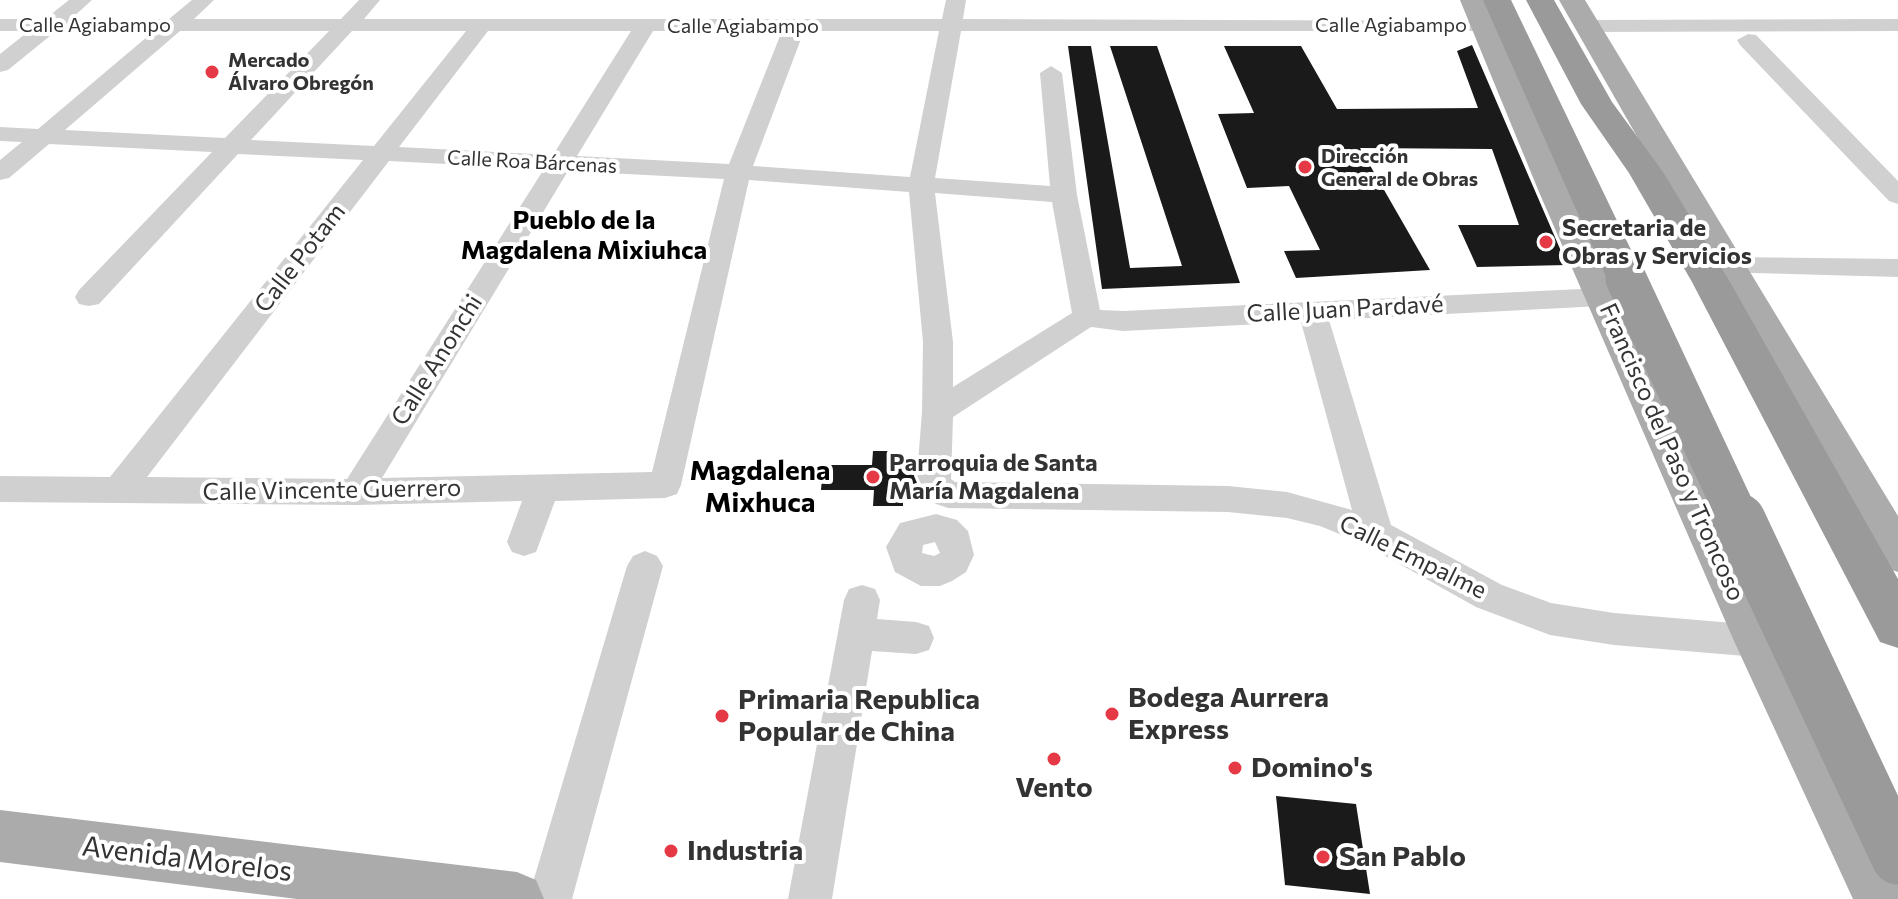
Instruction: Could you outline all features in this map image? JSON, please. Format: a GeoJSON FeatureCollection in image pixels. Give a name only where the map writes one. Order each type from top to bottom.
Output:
{"type":"FeatureCollection","features":[{"type":"Feature","properties":{"kind":"highway"},"geometry":{"type":"LineString","coordinates":[[1540,0],[1597,104],[1720,274],[1898,626]]}},
{"type":"Feature","properties":{"kind":"highway"},"geometry":{"type":"LineString","coordinates":[[1583,20],[1646,172]]}},
{"type":"Feature","properties":{"kind":"highway","name":"Francisco del Paso y Troncoso"},"geometry":{"type":"LineString","coordinates":[[1614,288],[1898,858]]}},
{"type":"Feature","properties":{"kind":"main road","name":"Francisco del Paso y Troncoso"},"geometry":{"type":"LineString","coordinates":[[1491,10],[1555,192],[1614,288],[1757,641],[1837,801],[1881,899]]}},
{"type":"Feature","properties":{"kind":"main road"},"geometry":{"type":"LineString","coordinates":[[1583,20],[1720,274],[1898,554]]}},
{"type":"Feature","properties":{"kind":"main road"},"geometry":{"type":"LineString","coordinates":[[1837,801],[1872,818],[1898,838]]}},
{"type":"Feature","properties":{"kind":"main road","name":"Avenida Morelos"},"geometry":{"type":"LineString","coordinates":[[0,836],[517,899]]}},
{"type":"Feature","properties":{"kind":"street"},"geometry":{"type":"LineString","coordinates":[[0,65],[82,0]]}},
{"type":"Feature","properties":{"kind":"street"},"geometry":{"type":"LineString","coordinates":[[0,173],[204,0]]}},
{"type":"Feature","properties":{"kind":"street"},"geometry":{"type":"LineString","coordinates":[[89,297],[370,0]]}},
{"type":"Feature","properties":{"kind":"street"},"geometry":{"type":"LineString","coordinates":[[568,25],[586,0]]}},
{"type":"Feature","properties":{"kind":"street"},"geometry":{"type":"LineString","coordinates":[[683,26],[698,0]]}},
{"type":"Feature","properties":{"kind":"street"},"geometry":{"type":"LineString","coordinates":[[706,26],[721,0]]}},
{"type":"Feature","properties":{"kind":"street"},"geometry":{"type":"LineString","coordinates":[[945,530],[940,485],[937,326],[921,184],[956,0]]}},
{"type":"Feature","properties":{"kind":"street"},"geometry":{"type":"LineString","coordinates":[[950,32],[977,26],[981,0]]}},
{"type":"Feature","properties":{"kind":"street"},"geometry":{"type":"LineString","coordinates":[[1721,9],[1898,196]]}},
{"type":"Feature","properties":{"kind":"street","name":"Calle Agiabampo"},"geometry":{"type":"LineString","coordinates":[[977,26],[1491,10]]}},
{"type":"Feature","properties":{"kind":"street","name":"Calle Agiabampo"},"geometry":{"type":"LineString","coordinates":[[0,25],[344,25],[472,17],[568,25],[795,26],[950,32]]}},
{"type":"Feature","properties":{"kind":"street","name":"Calle Potam"},"geometry":{"type":"LineString","coordinates":[[118,491],[381,154],[472,17]]}},
{"type":"Feature","properties":{"kind":"street"},"geometry":{"type":"LineString","coordinates":[[1583,20],[1741,33],[1898,25]]}},
{"type":"Feature","properties":{"kind":"street","name":"Calle Anonchi"},"geometry":{"type":"LineString","coordinates":[[356,492],[646,25]]}},
{"type":"Feature","properties":{"kind":"street"},"geometry":{"type":"LineString","coordinates":[[738,172],[795,26]]}},
{"type":"Feature","properties":{"kind":"street"},"geometry":{"type":"LineString","coordinates":[[938,412],[1088,316],[1082,301],[1064,195],[1051,73]]}},
{"type":"Feature","properties":{"kind":"street","name":"Calle Roa Bárcenas"},"geometry":{"type":"LineString","coordinates":[[0,134],[738,172],[1064,195]]}},
{"type":"Feature","properties":{"kind":"street","name":"Calle Vincente Guerrero"},"geometry":{"type":"LineString","coordinates":[[0,489],[356,492],[665,485],[738,172]]}},
{"type":"Feature","properties":{"kind":"street"},"geometry":{"type":"LineString","coordinates":[[1720,274],[1898,268]]}},
{"type":"Feature","properties":{"kind":"street","name":"Calle Juan Pardavé"},"geometry":{"type":"LineString","coordinates":[[1088,316],[1103,321],[1123,321],[1312,311],[1614,288]]}},
{"type":"Feature","properties":{"kind":"street"},"geometry":{"type":"LineString","coordinates":[[1312,311],[1376,534]]}},
{"type":"Feature","properties":{"kind":"street","name":"Calle Empalme"},"geometry":{"type":"LineString","coordinates":[[940,485],[1228,499],[1287,505],[1325,514],[1376,534],[1489,596],[1550,619],[1614,629],[1757,641]]}},
{"type":"Feature","properties":{"kind":"street"},"geometry":{"type":"LineString","coordinates":[[524,542],[544,486]]}},
{"type":"Feature","properties":{"kind":"street"},"geometry":{"type":"LineString","coordinates":[[550,899],[645,566]]}},
{"type":"Feature","properties":{"kind":"street"},"geometry":{"type":"LineString","coordinates":[[810,899],[859,616],[916,638]]}},
{"type":"Feature","properties":{"kind":"building"},"geometry":{"type":"Polygon","coordinates":[[[1472,45],[1567,265],[1477,267],[1458,225],[1519,225],[1492,149],[1360,148],[1430,270],[1296,278],[1284,251],[1320,250],[1289,186],[1247,188],[1218,114],[1254,113],[1224,46],[1301,46],[1337,109],[1478,108],[1457,51],[1472,45]]]}},
{"type":"Feature","properties":{"kind":"building"},"geometry":{"type":"Polygon","coordinates":[[[1068,46],[1091,46],[1130,268],[1182,266],[1110,46],[1157,46],[1240,283],[1102,289],[1068,46]]]}},
{"type":"Feature","properties":{"kind":"building","name":"Parroquia de Santa María Magdalena"},"geometry":{"type":"Polygon","coordinates":[[[873,451],[903,451],[903,465],[915,465],[914,476],[920,490],[903,490],[903,506],[873,506],[874,490],[821,490],[823,465],[872,465],[873,451]]]}},
{"type":"Feature","properties":{"kind":"building","name":"San Pablo"},"geometry":{"type":"Polygon","coordinates":[[[1276,796],[1356,804],[1370,894],[1285,885],[1276,796]]]}},
{"type":"Feature","properties":{"kind":"place","name":"Mercado Álvaro Obregón"},"geometry":{"type":"Point","coordinates":[212,72]}},
{"type":"Feature","properties":{"kind":"place","name":"Dirección General de Obras"},"geometry":{"type":"Point","coordinates":[1305,167]}},
{"type":"Feature","properties":{"kind":"place","name":"Secretaria de Obras y Servicios"},"geometry":{"type":"Point","coordinates":[1546,242]}},
{"type":"Feature","properties":{"kind":"place","name":"Parroquia de Santa María Magdalena"},"geometry":{"type":"Point","coordinates":[873,477]}},
{"type":"Feature","properties":{"kind":"place","name":"Bodega Aurrera Express"},"geometry":{"type":"Point","coordinates":[1112,714]}},
{"type":"Feature","properties":{"kind":"place","name":"Primaria Republica Popular de China"},"geometry":{"type":"Point","coordinates":[722,716]}},
{"type":"Feature","properties":{"kind":"place","name":"Vento"},"geometry":{"type":"Point","coordinates":[1054,759]}},
{"type":"Feature","properties":{"kind":"place","name":"Domino's"},"geometry":{"type":"Point","coordinates":[1235,768]}},
{"type":"Feature","properties":{"kind":"place","name":"Industria"},"geometry":{"type":"Point","coordinates":[671,851]}},
{"type":"Feature","properties":{"kind":"place","name":"San Pablo"},"geometry":{"type":"Point","coordinates":[1323,857]}},
{"type":"Feature","properties":{"kind":"district","name":"Pueblo de la Magdalena Mixiuhca"},"geometry":{"type":"Point","coordinates":[584,235]}},
{"type":"Feature","properties":{"kind":"district","name":"Magdalena Mixhuca"},"geometry":{"type":"Point","coordinates":[760,487]}}]}
